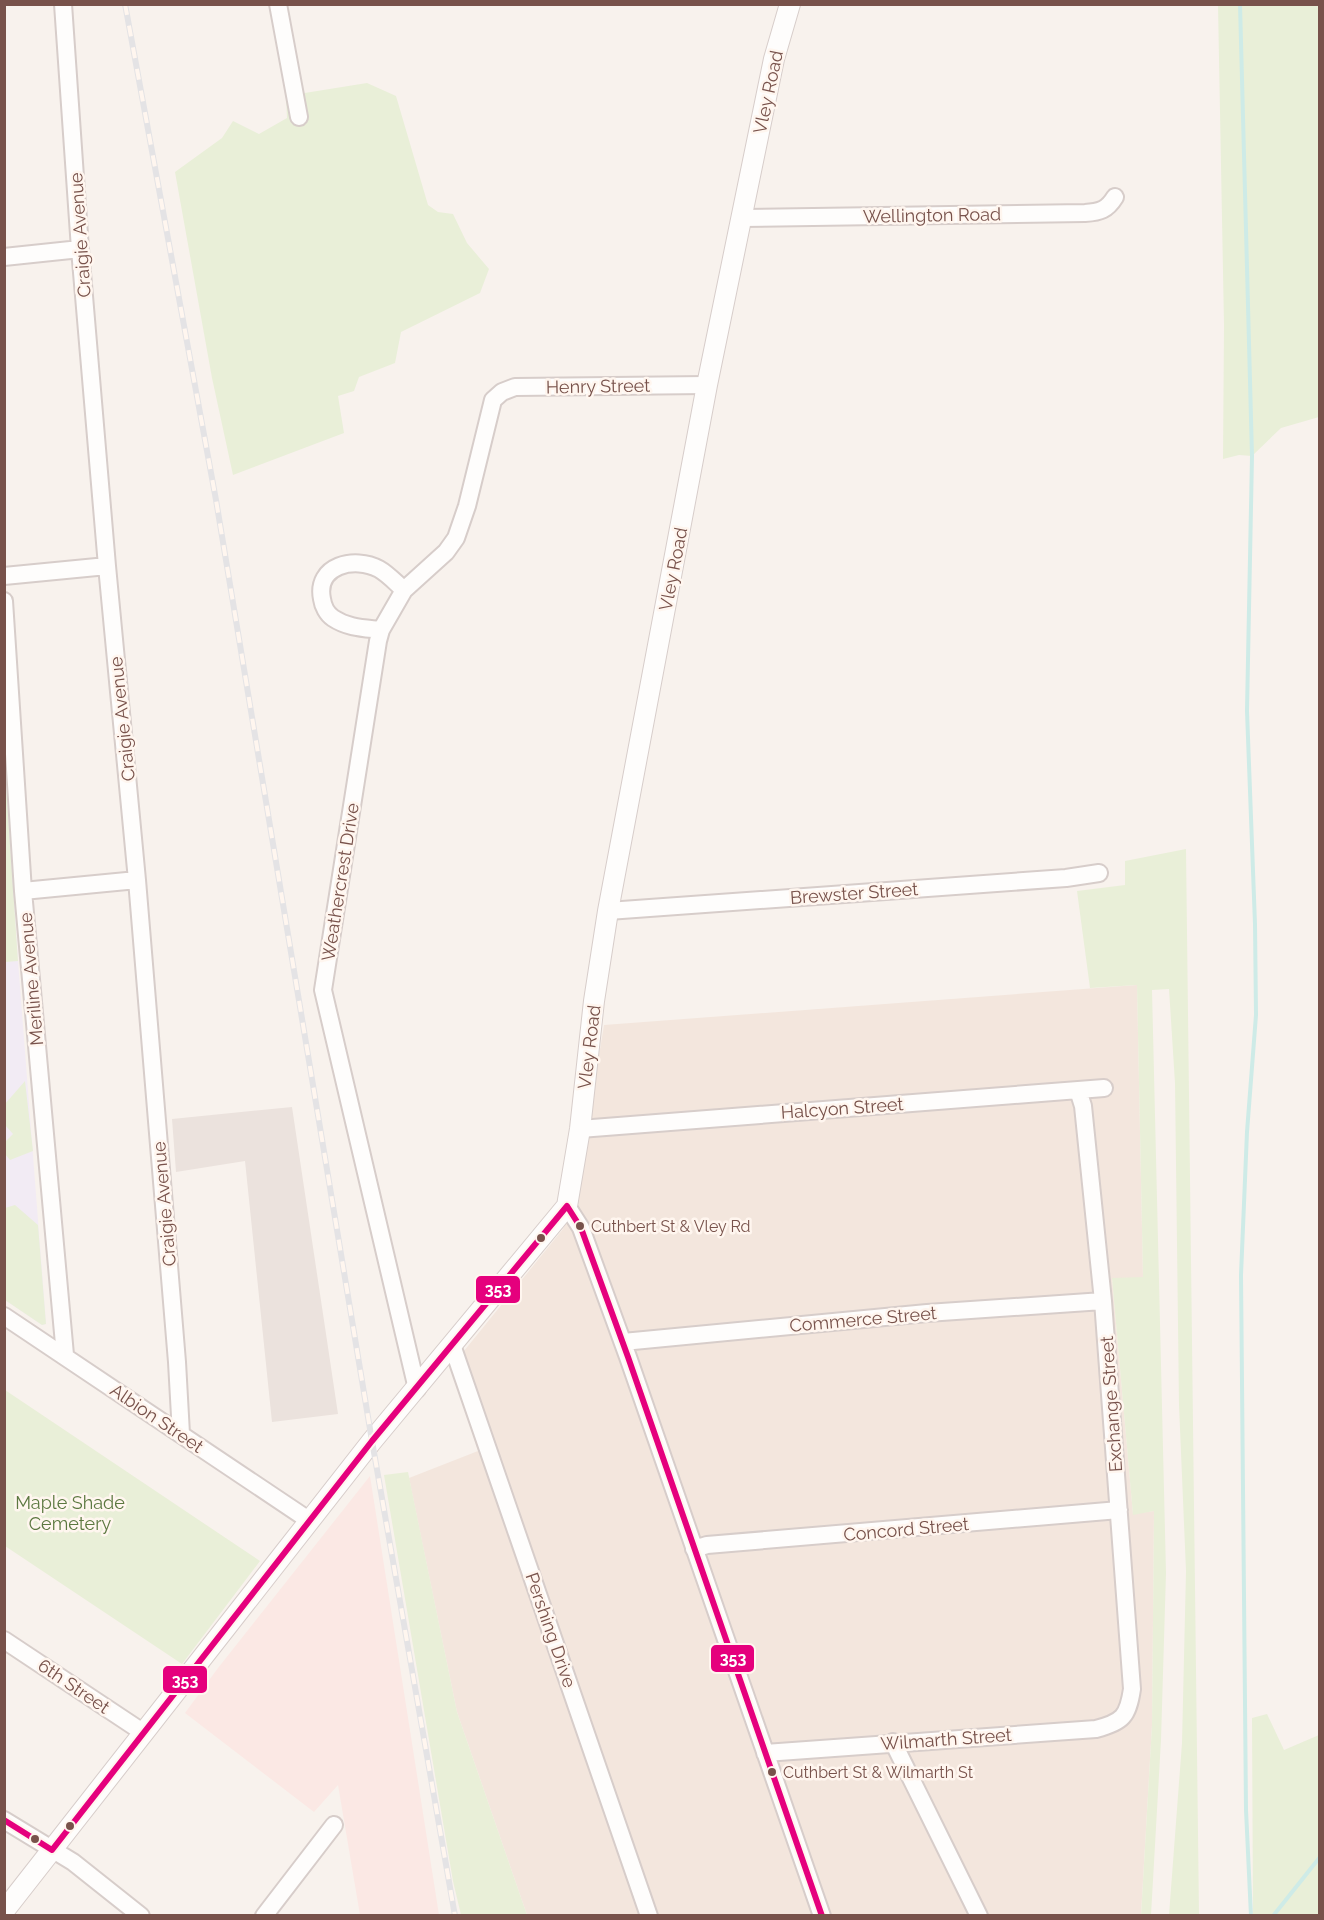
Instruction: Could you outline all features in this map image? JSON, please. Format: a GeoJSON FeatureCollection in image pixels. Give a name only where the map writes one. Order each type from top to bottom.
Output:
{"type":"FeatureCollection","features":[{"type":"Feature","properties":{"kind":"street","name":"Craigie Avenue"},"geometry":{"type":"LineString","coordinates":[[63,4],[80,249],[107,566],[138,880],[181,1434]]}},
{"type":"Feature","properties":{"kind":"street"},"geometry":{"type":"LineString","coordinates":[[278,4],[299,117]]}},
{"type":"Feature","properties":{"kind":"street","name":"Vley Road"},"geometry":{"type":"LineString","coordinates":[[567,1206],[580,1129],[608,910],[707,385],[774,59],[790,4]]}},
{"type":"Feature","properties":{"kind":"street","name":"Wellington Road"},"geometry":{"type":"LineString","coordinates":[[742,218],[1085,213],[1100,212],[1109,206],[1115,196]]}},
{"type":"Feature","properties":{"kind":"street"},"geometry":{"type":"LineString","coordinates":[[4,257],[80,249]]}},
{"type":"Feature","properties":{"kind":"street","name":"Henry Street"},"geometry":{"type":"LineString","coordinates":[[493,400],[502,392],[515,387],[707,385]]}},
{"type":"Feature","properties":{"kind":"street","name":"Weathercrest Drive"},"geometry":{"type":"LineString","coordinates":[[417,1389],[323,990],[381,630],[404,590],[446,552],[456,538],[467,506],[493,400]]}},
{"type":"Feature","properties":{"kind":"street"},"geometry":{"type":"LineString","coordinates":[[381,630],[351,627],[331,617],[323,605],[322,580],[330,571],[346,563],[365,563],[381,570],[404,590]]}},
{"type":"Feature","properties":{"kind":"street"},"geometry":{"type":"LineString","coordinates":[[4,576],[107,566]]}},
{"type":"Feature","properties":{"kind":"street","name":"Meriline Avenue"},"geometry":{"type":"LineString","coordinates":[[4,601],[23,891],[64,1355]]}},
{"type":"Feature","properties":{"kind":"street","name":"Brewster Street"},"geometry":{"type":"LineString","coordinates":[[608,910],[1099,873]]}},
{"type":"Feature","properties":{"kind":"street"},"geometry":{"type":"LineString","coordinates":[[23,891],[138,880]]}},
{"type":"Feature","properties":{"kind":"street","name":"Halcyon Street"},"geometry":{"type":"LineString","coordinates":[[580,1129],[1104,1088]]}},
{"type":"Feature","properties":{"kind":"street","name":"Exchange Street"},"geometry":{"type":"LineString","coordinates":[[1078,1090],[1083,1106],[1103,1301],[1119,1510],[1132,1689],[1130,1707],[1124,1718]]}},
{"type":"Feature","properties":{"kind":"street"},"geometry":{"type":"LineString","coordinates":[[4,1911],[310,1521],[567,1206],[581,1228],[623,1342],[822,1916]]}},
{"type":"Feature","properties":{"kind":"street","name":"Commerce Street"},"geometry":{"type":"LineString","coordinates":[[623,1342],[927,1313],[1103,1301]]}},
{"type":"Feature","properties":{"kind":"street","name":"Albion Street"},"geometry":{"type":"LineString","coordinates":[[4,1316],[310,1521]]}},
{"type":"Feature","properties":{"kind":"street","name":"Pershing Drive"},"geometry":{"type":"LineString","coordinates":[[452,1345],[650,1916]]}},
{"type":"Feature","properties":{"kind":"street","name":"Concord Street"},"geometry":{"type":"LineString","coordinates":[[694,1549],[707,1545],[1119,1510]]}},
{"type":"Feature","properties":{"kind":"street","name":"6th Street"},"geometry":{"type":"LineString","coordinates":[[4,1640],[144,1733]]}},
{"type":"Feature","properties":{"kind":"street","name":"Wilmarth Street"},"geometry":{"type":"LineString","coordinates":[[765,1753],[1096,1729],[1124,1718]]}},
{"type":"Feature","properties":{"kind":"street"},"geometry":{"type":"LineString","coordinates":[[893,1743],[979,1916]]}},
{"type":"Feature","properties":{"kind":"street"},"geometry":{"type":"LineString","coordinates":[[4,1820],[73,1862],[141,1916]]}},
{"type":"Feature","properties":{"kind":"street"},"geometry":{"type":"LineString","coordinates":[[264,1916],[334,1825]]}},
{"type":"Feature","properties":{"kind":"shaded area"},"geometry":{"type":"Polygon","coordinates":[[[4,755],[46,1324],[42,1325],[5,1300],[4,755]]]}},
{"type":"Feature","properties":{"kind":"shaded area"},"geometry":{"type":"Polygon","coordinates":[[[1137,985],[1143,1278],[1112,1279],[1133,1514],[1154,1511],[1152,1725],[1141,1915],[527,1915],[457,1712],[409,1478],[478,1451],[451,1367],[563,1229],[580,1185],[604,1025],[1137,985]]]}},
{"type":"Feature","properties":{"kind":"shaded area"},"geometry":{"type":"Polygon","coordinates":[[[292,1107],[338,1414],[272,1422],[245,1161],[176,1172],[172,1119],[292,1107]]]}},
{"type":"Feature","properties":{"kind":"shaded area"},"geometry":{"type":"Polygon","coordinates":[[[370,1476],[439,1915],[360,1915],[338,1785],[314,1812],[185,1713],[370,1476]]]}},
{"type":"Feature","properties":{"kind":"green space"},"geometry":{"type":"Polygon","coordinates":[[[1218,5],[1320,5],[1319,417],[1281,428],[1252,456],[1239,455],[1223,459],[1224,325],[1218,5]]]}},
{"type":"Feature","properties":{"kind":"green space"},"geometry":{"type":"Polygon","coordinates":[[[367,83],[396,96],[428,205],[438,212],[453,214],[467,243],[489,269],[480,293],[401,332],[395,363],[359,377],[354,391],[338,396],[344,433],[233,475],[212,378],[175,172],[222,138],[233,121],[259,134],[287,118],[286,96],[367,83]]]}},
{"type":"Feature","properties":{"kind":"green space"},"geometry":{"type":"Polygon","coordinates":[[[4,755],[18,961],[5,962],[4,962],[4,755]]]}},
{"type":"Feature","properties":{"kind":"green space"},"geometry":{"type":"Polygon","coordinates":[[[1186,849],[1199,1915],[1169,1915],[1182,1743],[1186,1571],[1179,1405],[1175,1083],[1169,989],[1152,990],[1166,1573],[1161,1740],[1151,1915],[1141,1916],[1152,1725],[1154,1511],[1133,1515],[1112,1278],[1143,1277],[1137,985],[1090,988],[1077,891],[1125,885],[1125,861],[1186,849]]]}},
{"type":"Feature","properties":{"kind":"green space"},"geometry":{"type":"Polygon","coordinates":[[[25,1081],[33,1151],[10,1160],[5,1154],[5,1142],[13,1134],[5,1125],[5,1104],[25,1081]]]}},
{"type":"Feature","properties":{"kind":"green space"},"geometry":{"type":"Polygon","coordinates":[[[15,1205],[38,1225],[46,1324],[42,1325],[5,1300],[5,1208],[15,1205]]]}},
{"type":"Feature","properties":{"kind":"green space","name":"Maple Shade Cemetery"},"geometry":{"type":"Polygon","coordinates":[[[5,1390],[260,1561],[182,1664],[5,1546],[5,1390]]]}},
{"type":"Feature","properties":{"kind":"green space"},"geometry":{"type":"Polygon","coordinates":[[[408,1472],[457,1712],[527,1915],[461,1915],[453,1881],[384,1475],[408,1472]]]}},
{"type":"Feature","properties":{"kind":"green space"},"geometry":{"type":"Polygon","coordinates":[[[1267,1714],[1284,1750],[1319,1735],[1319,1915],[1253,1915],[1252,1718],[1267,1714]]]}},
{"type":"Feature","properties":{"kind":"waterway"},"geometry":{"type":"LineString","coordinates":[[1240,4],[1252,456],[1247,711],[1256,1015],[1247,1132],[1241,1275],[1246,1810],[1251,1916]]}},
{"type":"Feature","properties":{"kind":"waterway"},"geometry":{"type":"LineString","coordinates":[[1273,1916],[1320,1857]]}},
{"type":"Feature","properties":{"kind":"railway"},"geometry":{"type":"LineString","coordinates":[[125,4],[216,500],[372,1441],[455,1916]]}},
{"type":"Feature","properties":{"kind":"transit line","name":"353"},"geometry":{"type":"LineString","coordinates":[[4,1820],[52,1850],[372,1441],[567,1206],[581,1228],[628,1357],[822,1916]]}},
{"type":"Feature","properties":{"kind":"place","name":"Cuthbert St & Vley Rd"},"geometry":{"type":"Point","coordinates":[580,1226]}},
{"type":"Feature","properties":{"kind":"place","name":"Cuthbert St & Wilmarth St"},"geometry":{"type":"Point","coordinates":[772,1772]}}]}
